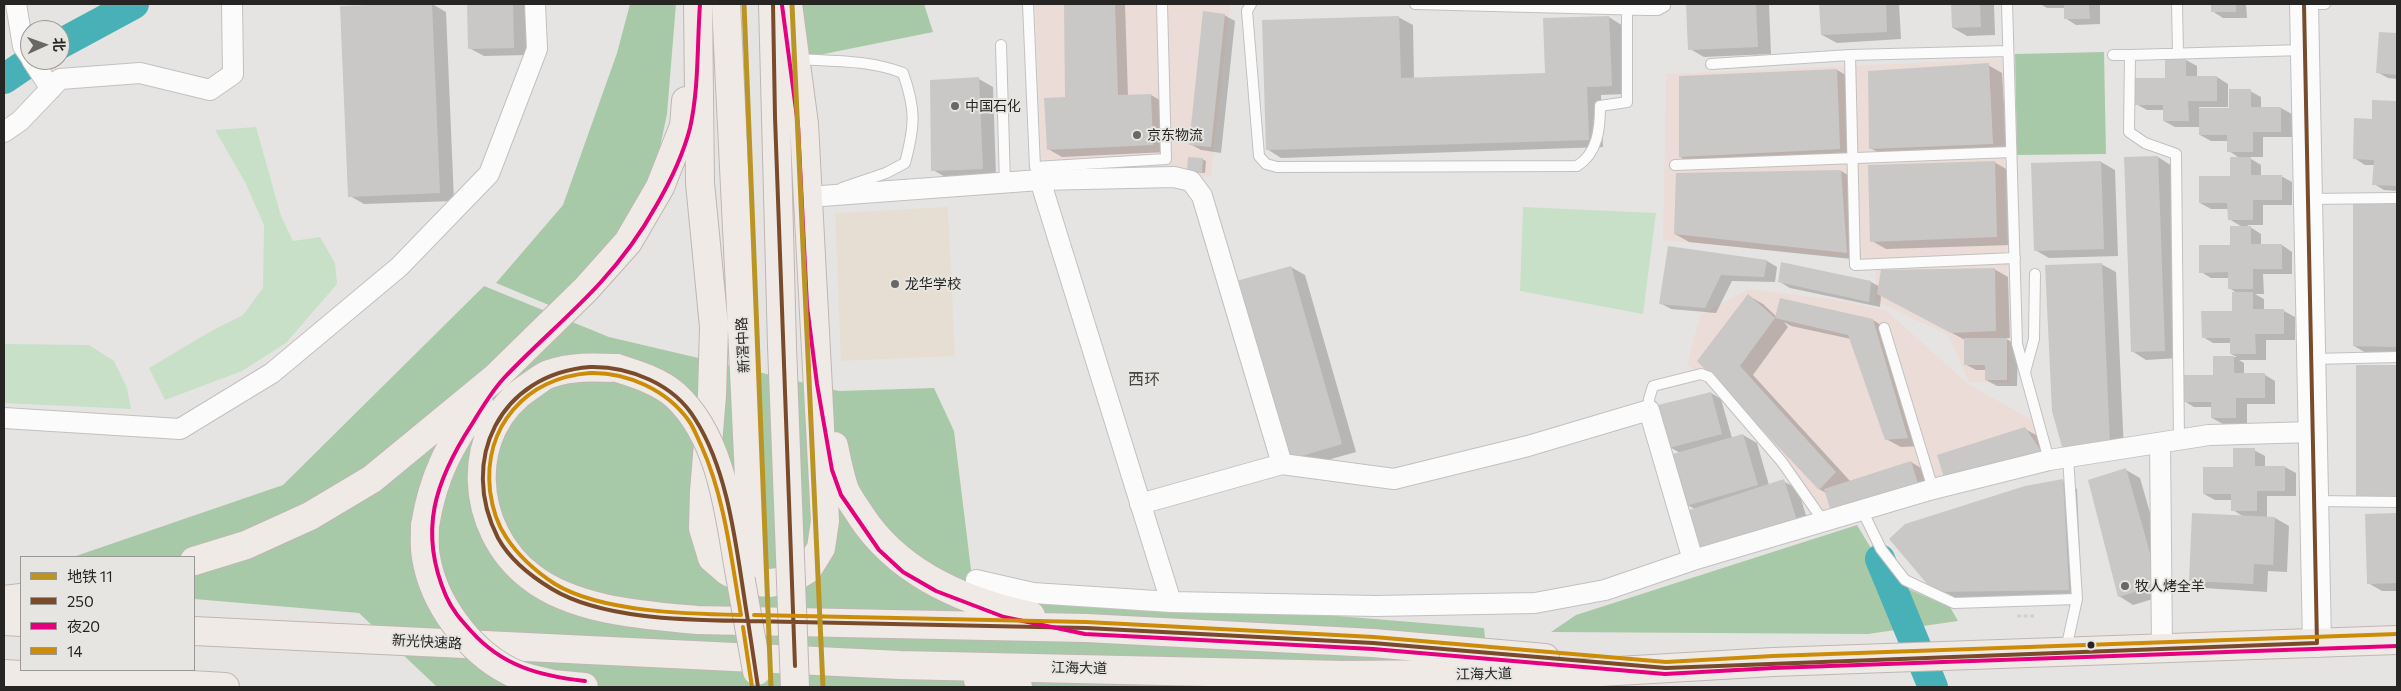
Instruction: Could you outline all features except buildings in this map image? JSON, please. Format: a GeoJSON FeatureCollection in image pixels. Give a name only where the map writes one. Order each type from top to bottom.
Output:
{"type":"FeatureCollection","features":[{"type":"Feature","properties":{"kind":"highway"},"geometry":{"type":"LineString","coordinates":[[195,561],[246,545],[310,516],[372,479],[496,376],[586,289],[628,242],[660,187],[684,126],[694,4]]}},
{"type":"Feature","properties":{"kind":"highway"},"geometry":{"type":"LineString","coordinates":[[698,4],[700,183],[714,327],[712,395],[703,528],[712,558],[727,571],[746,581],[770,583],[790,580],[808,569],[822,548],[825,521],[813,305],[815,196],[788,4]]}},
{"type":"Feature","properties":{"kind":"highway","name":"新滘中路"},"geometry":{"type":"LineString","coordinates":[[726,4],[743,350],[765,672]]}},
{"type":"Feature","properties":{"kind":"highway"},"geometry":{"type":"LineString","coordinates":[[773,4],[774,118],[795,687]]}},
{"type":"Feature","properties":{"kind":"highway"},"geometry":{"type":"LineString","coordinates":[[813,305],[822,383],[838,468],[846,492],[884,546],[907,567],[938,585],[1006,611],[1086,628]]}},
{"type":"Feature","properties":{"kind":"highway"},"geometry":{"type":"LineString","coordinates":[[1018,687],[951,677],[765,672],[732,529],[722,483],[709,446],[693,414],[673,394],[647,378],[617,368],[582,366],[548,374],[520,392],[501,411],[488,436],[482,462],[482,495],[492,528],[508,555],[531,577],[554,590],[595,606],[642,615],[697,620],[1086,628],[1373,643],[1666,668]]}},
{"type":"Feature","properties":{"kind":"highway"},"geometry":{"type":"LineString","coordinates":[[496,376],[463,426],[440,467],[433,485],[425,526],[425,556],[433,586],[447,612],[463,633],[491,660],[509,671],[553,684],[584,687]]}},
{"type":"Feature","properties":{"kind":"highway"},"geometry":{"type":"LineString","coordinates":[[4,600],[20,598]]}},
{"type":"Feature","properties":{"kind":"highway"},"geometry":{"type":"LineString","coordinates":[[4,621],[20,622]]}},
{"type":"Feature","properties":{"kind":"highway","name":"新光快速路"},"geometry":{"type":"LineString","coordinates":[[195,631],[765,672]]}},
{"type":"Feature","properties":{"kind":"highway","name":"江海大道"},"geometry":{"type":"LineString","coordinates":[[765,672],[900,665],[1186,670],[1270,675],[1563,673],[2397,640]]}},
{"type":"Feature","properties":{"kind":"highway"},"geometry":{"type":"LineString","coordinates":[[4,674],[225,687]]}},
{"type":"Feature","properties":{"kind":"highway"},"geometry":{"type":"LineString","coordinates":[[1205,687],[1222,682],[1270,675]]}},
{"type":"Feature","properties":{"kind":"street"},"geometry":{"type":"LineString","coordinates":[[16,4],[20,20]]}},
{"type":"Feature","properties":{"kind":"street"},"geometry":{"type":"LineString","coordinates":[[4,132],[20,121],[60,79],[140,74],[210,90],[233,74],[232,4]]}},
{"type":"Feature","properties":{"kind":"street"},"geometry":{"type":"LineString","coordinates":[[4,418],[180,429],[272,373],[399,267],[490,174],[537,49],[535,4]]}},
{"type":"Feature","properties":{"kind":"street"},"geometry":{"type":"LineString","coordinates":[[2311,4],[2305,50],[2317,642]]}},
{"type":"Feature","properties":{"kind":"street"},"geometry":{"type":"LineString","coordinates":[[39,70],[50,89]]}},
{"type":"Feature","properties":{"kind":"street"},"geometry":{"type":"LineString","coordinates":[[815,196],[1040,180],[1174,177],[1192,180],[1202,196],[1282,464]]}},
{"type":"Feature","properties":{"kind":"street"},"geometry":{"type":"LineString","coordinates":[[1040,180],[1171,602]]}},
{"type":"Feature","properties":{"kind":"street"},"geometry":{"type":"LineString","coordinates":[[1140,504],[1282,464],[1394,479],[1528,446],[1649,410],[1693,560]]}},
{"type":"Feature","properties":{"kind":"street"},"geometry":{"type":"LineString","coordinates":[[976,580],[1033,593],[1171,602],[1376,606],[1535,603],[1605,590],[1693,560],[1933,489],[2058,458],[2228,434],[2312,432]]}},
{"type":"Feature","properties":{"kind":"street"},"geometry":{"type":"LineString","coordinates":[[2160,443],[2162,648]]}},
{"type":"Feature","properties":{"kind":"lane"},"geometry":{"type":"LineString","coordinates":[[1028,4],[1035,167],[1166,159],[1162,4]]}},
{"type":"Feature","properties":{"kind":"lane"},"geometry":{"type":"LineString","coordinates":[[1251,4],[1247,11],[1259,156],[1266,164],[1277,167],[1577,166],[1586,158],[1597,139],[1600,127],[1600,106],[1628,102],[1627,9]]}},
{"type":"Feature","properties":{"kind":"lane"},"geometry":{"type":"LineString","coordinates":[[1415,4],[1658,10],[1665,6],[1665,4]]}},
{"type":"Feature","properties":{"kind":"lane"},"geometry":{"type":"LineString","coordinates":[[2007,4],[2017,344],[2025,375],[2058,458],[2077,599],[2065,652]]}},
{"type":"Feature","properties":{"kind":"lane"},"geometry":{"type":"LineString","coordinates":[[2177,4],[2178,53]]}},
{"type":"Feature","properties":{"kind":"lane"},"geometry":{"type":"LineString","coordinates":[[1001,45],[1005,183]]}},
{"type":"Feature","properties":{"kind":"lane"},"geometry":{"type":"LineString","coordinates":[[2113,55],[2305,50]]}},
{"type":"Feature","properties":{"kind":"lane"},"geometry":{"type":"LineString","coordinates":[[1711,64],[1850,55],[2008,51]]}},
{"type":"Feature","properties":{"kind":"lane"},"geometry":{"type":"LineString","coordinates":[[1850,55],[1855,264],[2015,258]]}},
{"type":"Feature","properties":{"kind":"lane"},"geometry":{"type":"LineString","coordinates":[[2130,55],[2129,132],[2145,143],[2176,154],[2179,440]]}},
{"type":"Feature","properties":{"kind":"lane"},"geometry":{"type":"LineString","coordinates":[[796,60],[854,62],[887,66],[903,73],[912,100],[913,134],[905,163],[886,173],[815,196]]}},
{"type":"Feature","properties":{"kind":"lane"},"geometry":{"type":"LineString","coordinates":[[1675,165],[2011,152]]}},
{"type":"Feature","properties":{"kind":"lane"},"geometry":{"type":"LineString","coordinates":[[2308,198],[2397,198]]}},
{"type":"Feature","properties":{"kind":"lane"},"geometry":{"type":"LineString","coordinates":[[2025,375],[2034,339],[2036,274]]}},
{"type":"Feature","properties":{"kind":"lane"},"geometry":{"type":"LineString","coordinates":[[1884,328],[1933,489]]}},
{"type":"Feature","properties":{"kind":"lane"},"geometry":{"type":"LineString","coordinates":[[2311,359],[2397,357]]}},
{"type":"Feature","properties":{"kind":"lane"},"geometry":{"type":"LineString","coordinates":[[1649,410],[1649,399],[1654,386],[1701,374],[1709,377],[1770,446],[1799,484],[1824,522]]}},
{"type":"Feature","properties":{"kind":"lane"},"geometry":{"type":"LineString","coordinates":[[2314,501],[2397,502]]}},
{"type":"Feature","properties":{"kind":"lane"},"geometry":{"type":"LineString","coordinates":[[1862,510],[1881,548],[1906,580],[1954,603],[2077,599]]}},
{"type":"Feature","properties":{"kind":"shaded area"},"geometry":{"type":"Polygon","coordinates":[[[1035,4],[1230,4],[1211,177],[1041,159],[1035,4]]]}},
{"type":"Feature","properties":{"kind":"shaded area"},"geometry":{"type":"Polygon","coordinates":[[[2002,59],[2010,383],[1969,382],[1948,335],[1875,301],[1876,269],[1850,270],[1849,258],[1663,240],[1666,74],[2002,59]]]}},
{"type":"Feature","properties":{"kind":"shaded area","name":"龙华学校"},"geometry":{"type":"Polygon","coordinates":[[[948,207],[955,356],[841,361],[835,213],[948,207]]]}},
{"type":"Feature","properties":{"kind":"shaded area"},"geometry":{"type":"Polygon","coordinates":[[[1748,289],[1838,300],[1887,311],[1968,384],[2032,420],[2043,456],[1821,521],[1765,443],[1709,380],[1687,365],[1700,315],[1748,289]]]}},
{"type":"Feature","properties":{"kind":"green space"},"geometry":{"type":"Polygon","coordinates":[[[630,4],[676,4],[667,114],[650,194],[556,308],[496,283],[563,205],[617,53],[630,4]]]}},
{"type":"Feature","properties":{"kind":"green space"},"geometry":{"type":"Polygon","coordinates":[[[802,4],[924,4],[933,32],[804,58],[802,4]]]}},
{"type":"Feature","properties":{"kind":"green space"},"geometry":{"type":"Polygon","coordinates":[[[2104,52],[2106,154],[2017,155],[2015,54],[2104,52]]]}},
{"type":"Feature","properties":{"kind":"green space"},"geometry":{"type":"Polygon","coordinates":[[[256,127],[281,216],[293,241],[320,237],[335,263],[337,284],[286,343],[242,371],[165,400],[149,368],[213,330],[243,315],[263,288],[264,225],[245,182],[215,130],[256,127]]]}},
{"type":"Feature","properties":{"kind":"green space"},"geometry":{"type":"Polygon","coordinates":[[[1523,207],[1656,213],[1643,314],[1520,291],[1523,207]]]}},
{"type":"Feature","properties":{"kind":"green space"},"geometry":{"type":"Polygon","coordinates":[[[484,286],[609,337],[839,391],[934,388],[954,431],[973,586],[1484,628],[1490,687],[437,687],[359,613],[195,599],[195,556],[76,556],[283,485],[484,286]]]}},
{"type":"Feature","properties":{"kind":"green space"},"geometry":{"type":"Polygon","coordinates":[[[4,344],[89,345],[114,361],[127,388],[131,409],[4,403],[4,344]]]}},
{"type":"Feature","properties":{"kind":"green space"},"geometry":{"type":"Polygon","coordinates":[[[1857,525],[1883,568],[1906,588],[1950,607],[1958,621],[1868,634],[1551,632],[1576,615],[1857,525]]]}},
{"type":"Feature","properties":{"kind":"waterway"},"geometry":{"type":"LineString","coordinates":[[70,39],[134,4]]}},
{"type":"Feature","properties":{"kind":"waterway"},"geometry":{"type":"LineString","coordinates":[[4,79],[20,68]]}},
{"type":"Feature","properties":{"kind":"waterway"},"geometry":{"type":"LineString","coordinates":[[1880,559],[1933,687]]}},
{"type":"Feature","properties":{"kind":"metro line","name":"11"},"geometry":{"type":"LineString","coordinates":[[744,4],[771,687]]}},
{"type":"Feature","properties":{"kind":"metro line","name":"11"},"geometry":{"type":"LineString","coordinates":[[792,4],[823,687]]}},
{"type":"Feature","properties":{"kind":"transit line","name":"夜20"},"geometry":{"type":"LineString","coordinates":[[585,681],[537,672],[509,661],[483,643],[464,623],[448,601],[438,572],[433,550],[432,528],[435,507],[440,486],[448,466],[491,394],[499,383],[609,273],[638,236],[666,187],[684,148],[693,113],[700,4]]}},
{"type":"Feature","properties":{"kind":"transit line","name":"250"},"geometry":{"type":"LineString","coordinates":[[773,4],[775,117],[795,666]]}},
{"type":"Feature","properties":{"kind":"transit line","name":"250"},"geometry":{"type":"LineString","coordinates":[[748,621],[1086,628],[1373,643],[1666,668],[2317,643],[2304,4]]}},
{"type":"Feature","properties":{"kind":"transit line","name":"夜20"},"geometry":{"type":"LineString","coordinates":[[782,5],[798,125],[807,306],[817,384],[832,470],[841,495],[879,550],[903,572],[936,591],[1004,617],[1085,634],[1373,649],[1665,674],[1773,668],[2397,646]]}},
{"type":"Feature","properties":{"kind":"transit line","name":"250"},"geometry":{"type":"LineString","coordinates":[[590,367],[620,370],[649,379],[675,396],[695,419],[707,441],[725,491],[736,544],[748,621],[674,619],[596,607],[573,599],[544,584],[522,567],[509,554],[498,538],[487,509],[483,479],[486,451],[495,426],[511,404],[532,386],[559,373],[590,367]]}},
{"type":"Feature","properties":{"kind":"transit line","name":"14"},"geometry":{"type":"LineString","coordinates":[[590,373],[618,376],[645,385],[669,400],[691,424],[709,465],[722,507],[741,615],[645,610],[596,601],[555,584],[534,569],[516,551],[503,532],[492,503],[490,491],[490,467],[494,446],[502,426],[513,410],[528,395],[546,384],[567,377],[590,373]]}},
{"type":"Feature","properties":{"kind":"transit line","name":"14"},"geometry":{"type":"LineString","coordinates":[[754,615],[1086,622],[1374,637],[1666,662],[1773,656],[2397,634]]}},
{"type":"Feature","properties":{"kind":"transit line","name":"250"},"geometry":{"type":"LineString","coordinates":[[748,621],[758,687]]}},
{"type":"Feature","properties":{"kind":"transit line","name":"14"},"geometry":{"type":"LineString","coordinates":[[743,627],[752,687]]}},
{"type":"Feature","properties":{"kind":"place","name":"中国石化"},"geometry":{"type":"Point","coordinates":[955,106]}},
{"type":"Feature","properties":{"kind":"place","name":"京东物流"},"geometry":{"type":"Point","coordinates":[1137,135]}},
{"type":"Feature","properties":{"kind":"place","name":"龙华学校"},"geometry":{"type":"Point","coordinates":[895,284]}},
{"type":"Feature","properties":{"kind":"place","name":"牧人烤全羊"},"geometry":{"type":"Point","coordinates":[2125,586]}},
{"type":"Feature","properties":{"kind":"district","name":"西环"},"geometry":{"type":"Point","coordinates":[1144,380]}}]}
